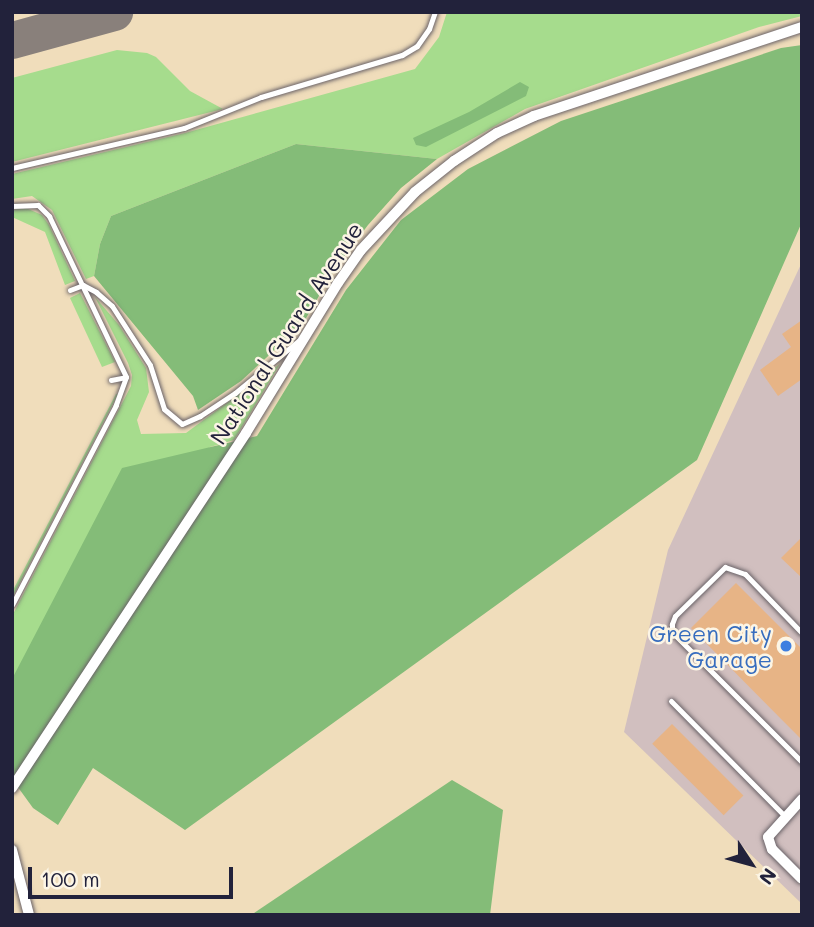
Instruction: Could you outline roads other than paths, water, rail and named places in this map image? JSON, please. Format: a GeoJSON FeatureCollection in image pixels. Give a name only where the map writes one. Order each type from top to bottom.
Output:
{"type":"FeatureCollection","features":[{"type":"Feature","properties":{"kind":"street","name":"National Guard Avenue"},"geometry":{"type":"LineString","coordinates":[[12,788],[246,433],[338,283],[387,219],[454,161],[497,133],[534,116],[802,27]]}},
{"type":"Feature","properties":{"kind":"street"},"geometry":{"type":"LineString","coordinates":[[802,799],[769,834],[768,841],[775,852],[802,879]]}},
{"type":"Feature","properties":{"kind":"street"},"geometry":{"type":"LineString","coordinates":[[12,850],[29,915]]}},
{"type":"Feature","properties":{"kind":"lane"},"geometry":{"type":"LineString","coordinates":[[12,168],[184,128],[261,97],[402,55],[416,46],[429,29],[435,12]]}},
{"type":"Feature","properties":{"kind":"lane"},"geometry":{"type":"LineString","coordinates":[[12,206],[38,205],[49,216],[126,377],[116,405],[12,605]]}},
{"type":"Feature","properties":{"kind":"lane"},"geometry":{"type":"LineString","coordinates":[[70,290],[83,285],[96,292],[119,316],[150,365],[164,409],[183,424],[235,393],[310,330]]}},
{"type":"Feature","properties":{"kind":"lane"},"geometry":{"type":"LineString","coordinates":[[111,380],[126,377]]}},
{"type":"Feature","properties":{"kind":"lane"},"geometry":{"type":"LineString","coordinates":[[802,633],[745,574],[725,567],[675,616],[672,624],[672,632],[802,762]]}},
{"type":"Feature","properties":{"kind":"lane"},"geometry":{"type":"LineString","coordinates":[[671,701],[785,816]]}},
{"type":"Feature","properties":{"kind":"place","name":"Green City Garage"},"geometry":{"type":"Point","coordinates":[786,646]}}]}
